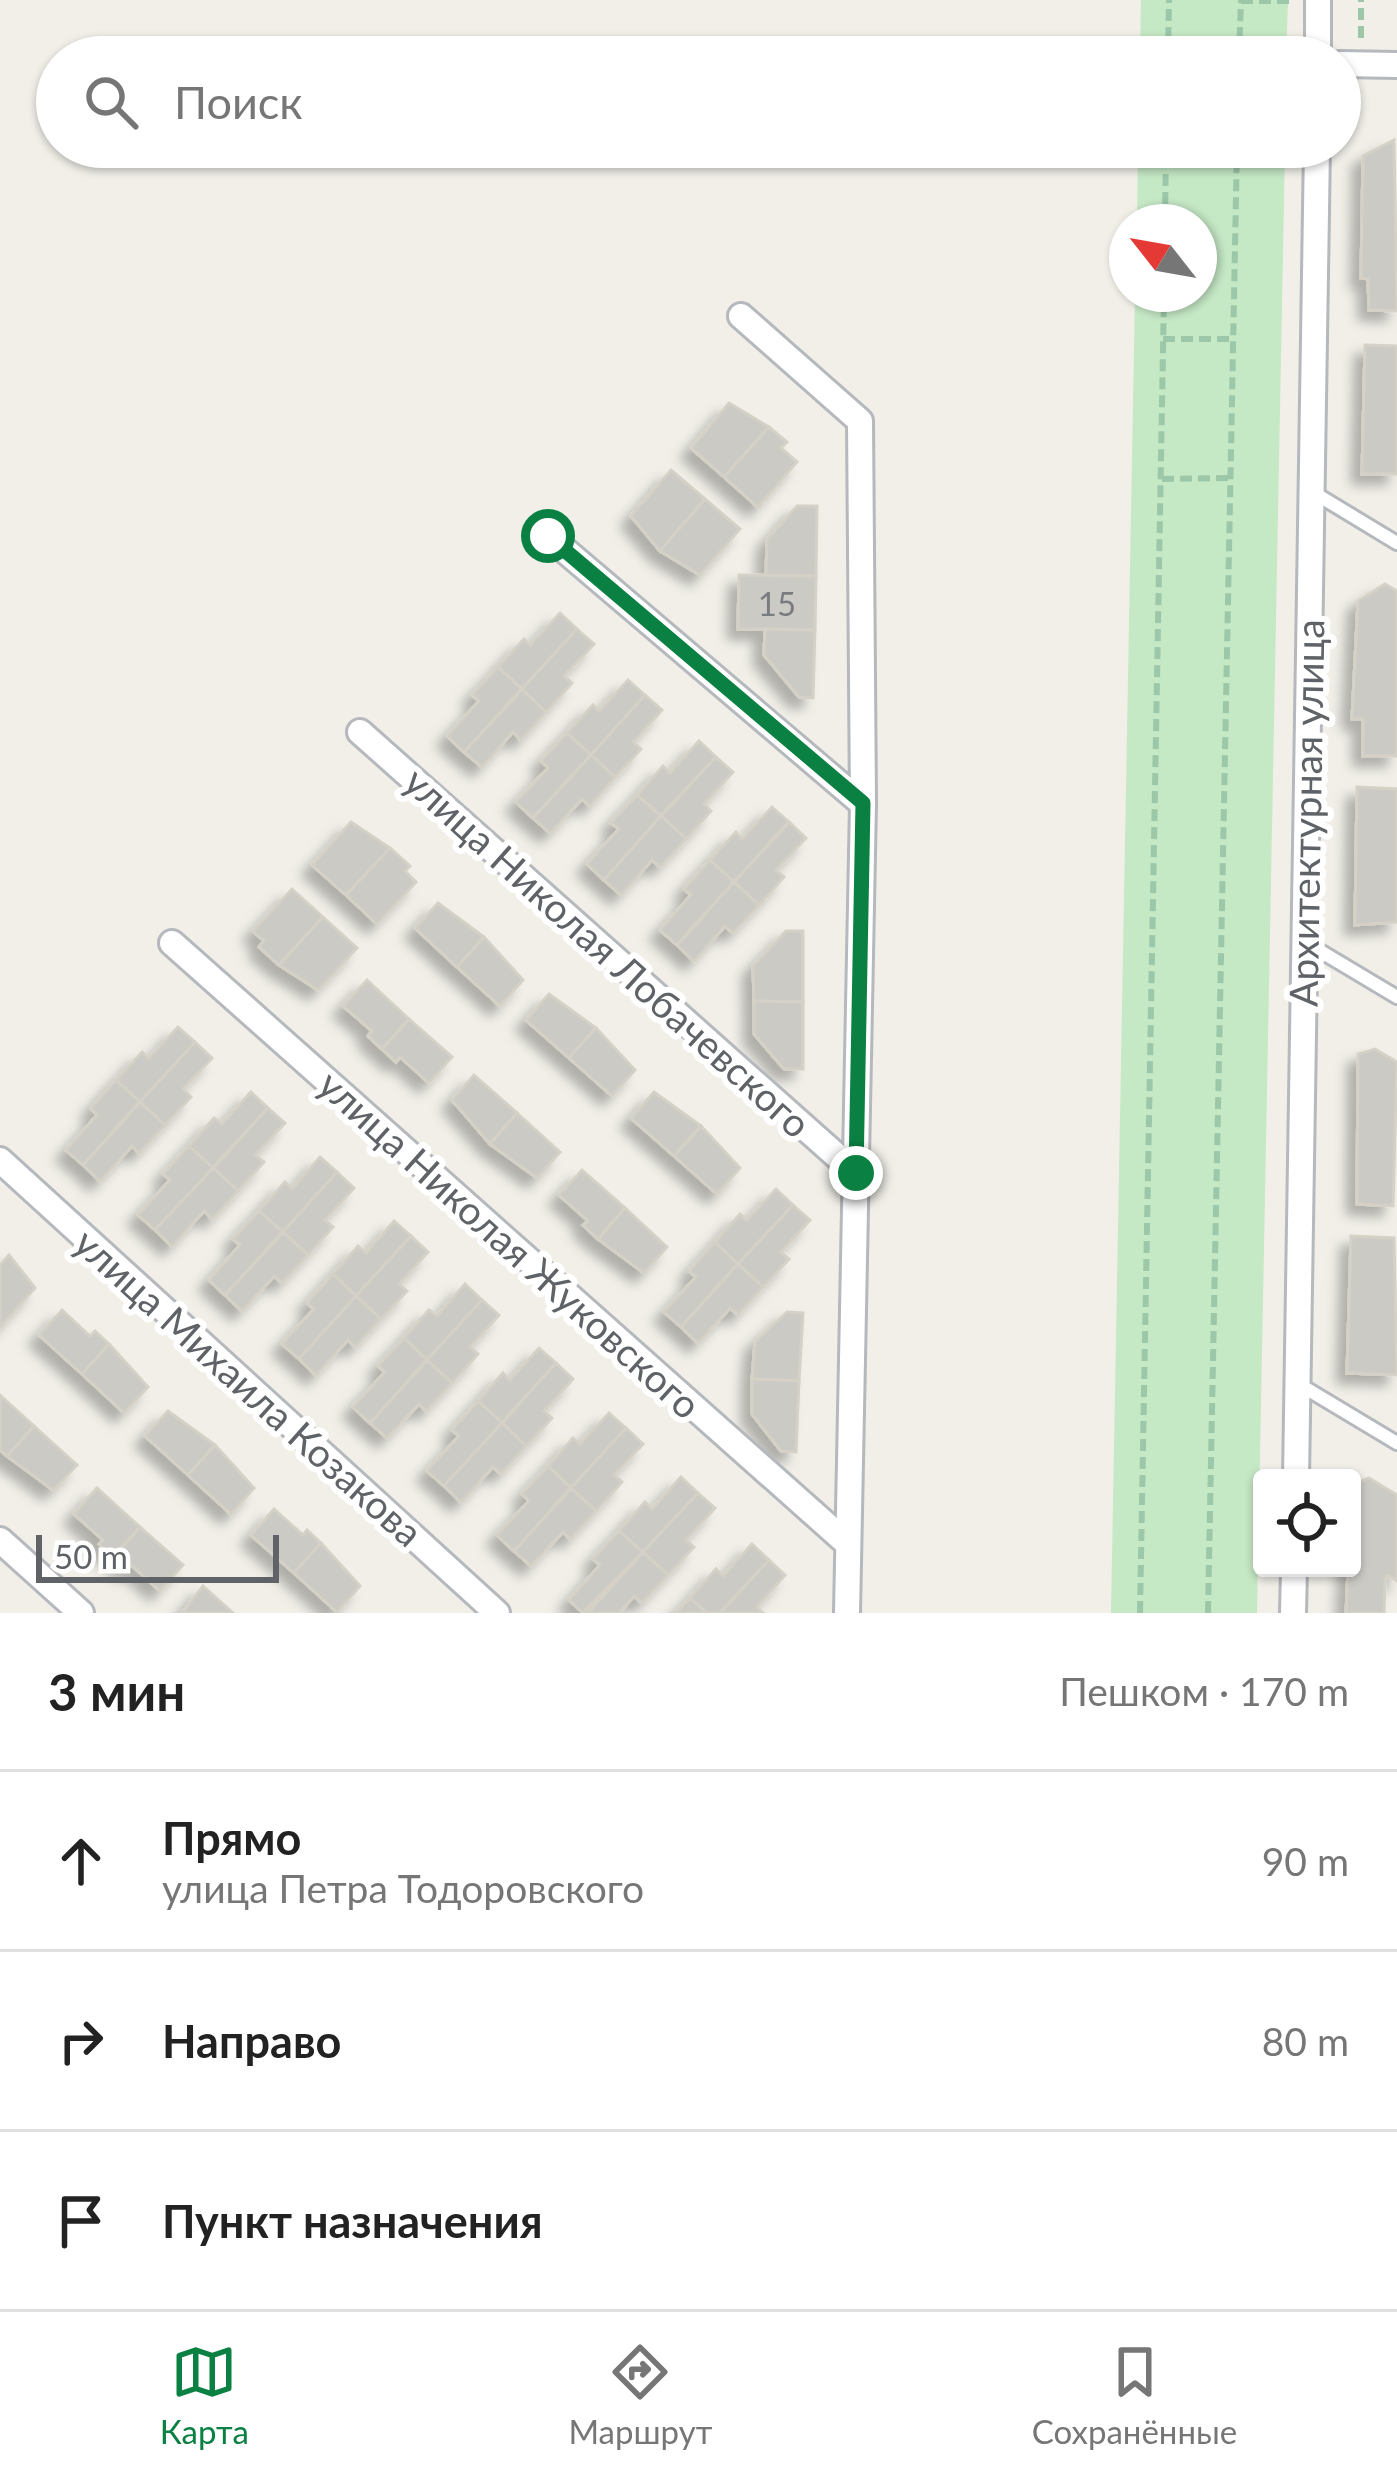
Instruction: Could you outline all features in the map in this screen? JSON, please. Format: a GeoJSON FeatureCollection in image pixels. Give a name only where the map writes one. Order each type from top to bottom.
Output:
{"type":"FeatureCollection","features":[{"type":"Feature","properties":{"kind":"street"},"geometry":{"type":"LineString","coordinates":[[1318,0],[1318,36]]}},
{"type":"Feature","properties":{"kind":"street"},"geometry":{"type":"LineString","coordinates":[[1361,64],[1397,65]]}},
{"type":"Feature","properties":{"kind":"street","name":"Архитектурная улица"},"geometry":{"type":"LineString","coordinates":[[1295,1469],[1317,168]]}},
{"type":"Feature","properties":{"kind":"street"},"geometry":{"type":"LineString","coordinates":[[741,316],[860,421],[863,803],[847,1613]]}},
{"type":"Feature","properties":{"kind":"street"},"geometry":{"type":"LineString","coordinates":[[548,536],[863,803]]}},
{"type":"Feature","properties":{"kind":"street","name":"улица Николая Лобачевского"},"geometry":{"type":"LineString","coordinates":[[360,732],[856,1173]]}},
{"type":"Feature","properties":{"kind":"street","name":"улица Николая Жуковского"},"geometry":{"type":"LineString","coordinates":[[172,943],[848,1544]]}},
{"type":"Feature","properties":{"kind":"street","name":"улица Михаила Козакова"},"geometry":{"type":"LineString","coordinates":[[0,1160],[497,1613]]}},
{"type":"Feature","properties":{"kind":"street"},"geometry":{"type":"LineString","coordinates":[[0,1540],[81,1613]]}},
{"type":"Feature","properties":{"kind":"street"},"geometry":{"type":"LineString","coordinates":[[1293,1613],[1294,1577]]}},
{"type":"Feature","properties":{"kind":"lane"},"geometry":{"type":"LineString","coordinates":[[1311,491],[1397,543]]}},
{"type":"Feature","properties":{"kind":"lane"},"geometry":{"type":"LineString","coordinates":[[1304,941],[1397,997]]}},
{"type":"Feature","properties":{"kind":"lane"},"geometry":{"type":"LineString","coordinates":[[1298,1383],[1397,1443]]}},
{"type":"Feature","properties":{"kind":"path"},"geometry":{"type":"LineString","coordinates":[[1168,36],[1169,0]]}},
{"type":"Feature","properties":{"kind":"path"},"geometry":{"type":"LineString","coordinates":[[1239,36],[1240,1],[1308,0]]}},
{"type":"Feature","properties":{"kind":"path"},"geometry":{"type":"LineString","coordinates":[[1355,36],[1361,0]]}},
{"type":"Feature","properties":{"kind":"path"},"geometry":{"type":"LineString","coordinates":[[1165,204],[1166,168]]}},
{"type":"Feature","properties":{"kind":"path"},"geometry":{"type":"LineString","coordinates":[[1208,1613],[1238,168]]}},
{"type":"Feature","properties":{"kind":"path"},"geometry":{"type":"LineString","coordinates":[[1140,1613],[1164,312]]}},
{"type":"Feature","properties":{"kind":"path"},"geometry":{"type":"LineString","coordinates":[[1163,339],[1234,339]]}},
{"type":"Feature","properties":{"kind":"path"},"geometry":{"type":"LineString","coordinates":[[1161,479],[1231,478]]}},
{"type":"Feature","properties":{"kind":"green space"},"geometry":{"type":"Polygon","coordinates":[[[1141,0],[1288,0],[1287,36],[1140,36],[1141,0]]]}},
{"type":"Feature","properties":{"kind":"green space"},"geometry":{"type":"Polygon","coordinates":[[[1138,168],[1285,168],[1260,1469],[1253,1469],[1257,1613],[1111,1613],[1135,312],[1217,312],[1217,204],[1137,204],[1138,168]]]}},
{"type":"Feature","properties":{"kind":"building"},"geometry":{"type":"Polygon","coordinates":[[[1394,140],[1397,311],[1369,310],[1368,279],[1361,278],[1363,156],[1394,140]]]}},
{"type":"Feature","properties":{"kind":"building"},"geometry":{"type":"Polygon","coordinates":[[[1365,345],[1397,346],[1397,474],[1362,474],[1365,345]]]}},
{"type":"Feature","properties":{"kind":"building"},"geometry":{"type":"Polygon","coordinates":[[[729,403],[769,427],[724,477],[691,448],[729,403]]]}},
{"type":"Feature","properties":{"kind":"building"},"geometry":{"type":"Polygon","coordinates":[[[769,427],[787,442],[781,448],[797,462],[758,507],[724,477],[769,427]]]}},
{"type":"Feature","properties":{"kind":"building"},"geometry":{"type":"Polygon","coordinates":[[[671,470],[705,499],[660,551],[631,516],[671,470]]]}},
{"type":"Feature","properties":{"kind":"building"},"geometry":{"type":"Polygon","coordinates":[[[705,499],[740,529],[700,575],[660,551],[705,499]]]}},
{"type":"Feature","properties":{"kind":"building"},"geometry":{"type":"Polygon","coordinates":[[[797,506],[817,506],[816,576],[766,575],[767,540],[797,506]]]}},
{"type":"Feature","properties":{"kind":"building"},"geometry":{"type":"Polygon","coordinates":[[[739,575],[816,576],[815,630],[738,629],[739,575]]]}},
{"type":"Feature","properties":{"kind":"building"},"geometry":{"type":"Polygon","coordinates":[[[1385,584],[1397,591],[1397,756],[1363,756],[1363,719],[1352,719],[1358,601],[1385,584]]]}},
{"type":"Feature","properties":{"kind":"building"},"geometry":{"type":"Polygon","coordinates":[[[560,613],[577,629],[522,689],[498,667],[524,639],[530,645],[560,613]]]}},
{"type":"Feature","properties":{"kind":"building"},"geometry":{"type":"Polygon","coordinates":[[[577,629],[594,644],[564,676],[572,683],[546,712],[522,689],[577,629]]]}},
{"type":"Feature","properties":{"kind":"building"},"geometry":{"type":"Polygon","coordinates":[[[765,629],[815,630],[813,698],[799,697],[764,655],[765,629]]]}},
{"type":"Feature","properties":{"kind":"building"},"geometry":{"type":"Polygon","coordinates":[[[498,667],[522,689],[464,752],[447,736],[479,701],[472,695],[498,667]]]}},
{"type":"Feature","properties":{"kind":"building"},"geometry":{"type":"Polygon","coordinates":[[[628,680],[645,695],[591,755],[567,733],[593,705],[599,711],[628,680]]]}},
{"type":"Feature","properties":{"kind":"building"},"geometry":{"type":"Polygon","coordinates":[[[522,689],[546,712],[521,740],[513,732],[482,767],[464,752],[522,689]]]}},
{"type":"Feature","properties":{"kind":"building"},"geometry":{"type":"Polygon","coordinates":[[[645,695],[662,710],[633,742],[641,749],[615,777],[591,755],[645,695]]]}},
{"type":"Feature","properties":{"kind":"building"},"geometry":{"type":"Polygon","coordinates":[[[567,733],[591,755],[533,818],[516,802],[548,768],[541,761],[567,733]]]}},
{"type":"Feature","properties":{"kind":"building"},"geometry":{"type":"Polygon","coordinates":[[[699,741],[716,757],[661,816],[637,795],[663,766],[670,773],[699,741]]]}},
{"type":"Feature","properties":{"kind":"building"},"geometry":{"type":"Polygon","coordinates":[[[591,755],[615,777],[590,806],[582,799],[550,833],[533,818],[591,755]]]}},
{"type":"Feature","properties":{"kind":"building"},"geometry":{"type":"Polygon","coordinates":[[[716,757],[733,772],[704,804],[711,811],[686,839],[661,816],[716,757]]]}},
{"type":"Feature","properties":{"kind":"building"},"geometry":{"type":"Polygon","coordinates":[[[1357,787],[1397,789],[1397,922],[1355,925],[1357,787]]]}},
{"type":"Feature","properties":{"kind":"building"},"geometry":{"type":"Polygon","coordinates":[[[637,795],[661,816],[604,880],[587,864],[619,829],[611,823],[637,795]]]}},
{"type":"Feature","properties":{"kind":"building"},"geometry":{"type":"Polygon","coordinates":[[[772,807],[789,822],[734,882],[710,860],[736,832],[742,839],[772,807]]]}},
{"type":"Feature","properties":{"kind":"building"},"geometry":{"type":"Polygon","coordinates":[[[661,816],[686,839],[660,867],[652,860],[621,895],[604,880],[661,816]]]}},
{"type":"Feature","properties":{"kind":"building"},"geometry":{"type":"Polygon","coordinates":[[[351,822],[390,848],[346,895],[312,865],[351,822]]]}},
{"type":"Feature","properties":{"kind":"building"},"geometry":{"type":"Polygon","coordinates":[[[789,822],[806,838],[776,870],[784,877],[759,905],[734,882],[789,822]]]}},
{"type":"Feature","properties":{"kind":"building"},"geometry":{"type":"Polygon","coordinates":[[[390,848],[410,866],[405,871],[416,882],[377,924],[346,895],[390,848]]]}},
{"type":"Feature","properties":{"kind":"building"},"geometry":{"type":"Polygon","coordinates":[[[710,860],[734,882],[677,945],[660,930],[691,895],[684,889],[710,860]]]}},
{"type":"Feature","properties":{"kind":"building"},"geometry":{"type":"Polygon","coordinates":[[[734,882],[759,905],[733,933],[725,926],[694,961],[677,945],[734,882]]]}},
{"type":"Feature","properties":{"kind":"building"},"geometry":{"type":"Polygon","coordinates":[[[292,889],[323,917],[279,965],[259,947],[264,941],[253,931],[292,889]]]}},
{"type":"Feature","properties":{"kind":"building"},"geometry":{"type":"Polygon","coordinates":[[[438,903],[484,937],[457,967],[415,928],[438,903]]]}},
{"type":"Feature","properties":{"kind":"building"},"geometry":{"type":"Polygon","coordinates":[[[323,917],[357,948],[318,990],[279,965],[323,917]]]}},
{"type":"Feature","properties":{"kind":"building"},"geometry":{"type":"Polygon","coordinates":[[[786,931],[803,931],[803,1002],[754,1001],[753,966],[786,931]]]}},
{"type":"Feature","properties":{"kind":"building"},"geometry":{"type":"Polygon","coordinates":[[[484,937],[523,980],[500,1006],[457,967],[484,937]]]}},
{"type":"Feature","properties":{"kind":"building"},"geometry":{"type":"Polygon","coordinates":[[[367,980],[409,1019],[382,1049],[368,1036],[372,1031],[343,1006],[367,980]]]}},
{"type":"Feature","properties":{"kind":"building"},"geometry":{"type":"Polygon","coordinates":[[[549,994],[596,1028],[569,1058],[526,1020],[549,994]]]}},
{"type":"Feature","properties":{"kind":"building"},"geometry":{"type":"Polygon","coordinates":[[[754,1001],[803,1002],[803,1069],[784,1069],[754,1034],[754,1001]]]}},
{"type":"Feature","properties":{"kind":"building"},"geometry":{"type":"Polygon","coordinates":[[[409,1019],[452,1057],[429,1083],[400,1057],[396,1062],[382,1049],[409,1019]]]}},
{"type":"Feature","properties":{"kind":"building"},"geometry":{"type":"Polygon","coordinates":[[[178,1027],[195,1042],[140,1102],[116,1080],[142,1052],[149,1058],[178,1027]]]}},
{"type":"Feature","properties":{"kind":"building"},"geometry":{"type":"Polygon","coordinates":[[[596,1028],[635,1070],[612,1096],[569,1058],[596,1028]]]}},
{"type":"Feature","properties":{"kind":"building"},"geometry":{"type":"Polygon","coordinates":[[[195,1042],[212,1058],[183,1089],[191,1097],[165,1125],[140,1102],[195,1042]]]}},
{"type":"Feature","properties":{"kind":"building"},"geometry":{"type":"Polygon","coordinates":[[[1375,1049],[1397,1062],[1393,1206],[1357,1204],[1358,1054],[1375,1049]]]}},
{"type":"Feature","properties":{"kind":"building"},"geometry":{"type":"Polygon","coordinates":[[[474,1075],[517,1113],[490,1144],[452,1100],[474,1075]]]}},
{"type":"Feature","properties":{"kind":"building"},"geometry":{"type":"Polygon","coordinates":[[[116,1080],[140,1102],[83,1165],[66,1150],[97,1115],[91,1108],[116,1080]]]}},
{"type":"Feature","properties":{"kind":"building"},"geometry":{"type":"Polygon","coordinates":[[[251,1092],[268,1108],[213,1168],[189,1146],[214,1118],[222,1124],[251,1092]]]}},
{"type":"Feature","properties":{"kind":"building"},"geometry":{"type":"Polygon","coordinates":[[[654,1092],[701,1126],[674,1156],[631,1118],[654,1092]]]}},
{"type":"Feature","properties":{"kind":"building"},"geometry":{"type":"Polygon","coordinates":[[[140,1102],[165,1125],[139,1153],[132,1146],[100,1181],[83,1165],[140,1102]]]}},
{"type":"Feature","properties":{"kind":"building"},"geometry":{"type":"Polygon","coordinates":[[[268,1108],[285,1123],[255,1155],[264,1162],[238,1191],[213,1168],[268,1108]]]}},
{"type":"Feature","properties":{"kind":"building"},"geometry":{"type":"Polygon","coordinates":[[[517,1113],[560,1152],[537,1178],[490,1144],[517,1113]]]}},
{"type":"Feature","properties":{"kind":"building"},"geometry":{"type":"Polygon","coordinates":[[[701,1126],[740,1168],[717,1194],[674,1156],[701,1126]]]}},
{"type":"Feature","properties":{"kind":"building"},"geometry":{"type":"Polygon","coordinates":[[[189,1146],[213,1168],[155,1230],[138,1215],[170,1180],[163,1174],[189,1146]]]}},
{"type":"Feature","properties":{"kind":"building"},"geometry":{"type":"Polygon","coordinates":[[[320,1157],[337,1172],[283,1232],[259,1211],[285,1182],[292,1189],[320,1157]]]}},
{"type":"Feature","properties":{"kind":"building"},"geometry":{"type":"Polygon","coordinates":[[[213,1168],[238,1191],[212,1219],[204,1211],[172,1246],[155,1230],[213,1168]]]}},
{"type":"Feature","properties":{"kind":"building"},"geometry":{"type":"Polygon","coordinates":[[[582,1170],[625,1208],[598,1239],[583,1225],[588,1221],[559,1195],[582,1170]]]}},
{"type":"Feature","properties":{"kind":"building"},"geometry":{"type":"Polygon","coordinates":[[[337,1172],[354,1188],[325,1220],[333,1227],[308,1255],[283,1232],[337,1172]]]}},
{"type":"Feature","properties":{"kind":"building"},"geometry":{"type":"Polygon","coordinates":[[[776,1189],[793,1205],[738,1264],[715,1242],[740,1214],[747,1220],[776,1189]]]}},
{"type":"Feature","properties":{"kind":"building"},"geometry":{"type":"Polygon","coordinates":[[[793,1205],[810,1220],[781,1252],[789,1259],[763,1287],[738,1264],[793,1205]]]}},
{"type":"Feature","properties":{"kind":"building"},"geometry":{"type":"Polygon","coordinates":[[[625,1208],[667,1247],[644,1273],[598,1239],[625,1208]]]}},
{"type":"Feature","properties":{"kind":"building"},"geometry":{"type":"Polygon","coordinates":[[[259,1211],[283,1232],[225,1295],[209,1280],[240,1245],[233,1239],[259,1211]]]}},
{"type":"Feature","properties":{"kind":"building"},"geometry":{"type":"Polygon","coordinates":[[[394,1221],[411,1236],[356,1296],[333,1274],[358,1246],[366,1253],[394,1221]]]}},
{"type":"Feature","properties":{"kind":"building"},"geometry":{"type":"Polygon","coordinates":[[[283,1232],[308,1255],[282,1283],[274,1276],[242,1311],[225,1295],[283,1232]]]}},
{"type":"Feature","properties":{"kind":"building"},"geometry":{"type":"Polygon","coordinates":[[[411,1236],[428,1252],[399,1284],[407,1291],[381,1319],[356,1296],[411,1236]]]}},
{"type":"Feature","properties":{"kind":"building"},"geometry":{"type":"Polygon","coordinates":[[[1351,1236],[1394,1238],[1397,1375],[1347,1373],[1351,1236]]]}},
{"type":"Feature","properties":{"kind":"building"},"geometry":{"type":"Polygon","coordinates":[[[715,1242],[738,1264],[681,1327],[664,1312],[696,1277],[689,1271],[715,1242]]]}},
{"type":"Feature","properties":{"kind":"building"},"geometry":{"type":"Polygon","coordinates":[[[9,1255],[35,1288],[0,1327],[0,1265],[9,1255]]]}},
{"type":"Feature","properties":{"kind":"building"},"geometry":{"type":"Polygon","coordinates":[[[738,1264],[763,1287],[738,1315],[730,1308],[698,1343],[681,1327],[738,1264]]]}},
{"type":"Feature","properties":{"kind":"building"},"geometry":{"type":"Polygon","coordinates":[[[333,1274],[356,1296],[299,1359],[282,1344],[314,1309],[307,1303],[333,1274]]]}},
{"type":"Feature","properties":{"kind":"building"},"geometry":{"type":"Polygon","coordinates":[[[465,1284],[482,1300],[427,1360],[404,1338],[429,1310],[437,1316],[465,1284]]]}},
{"type":"Feature","properties":{"kind":"building"},"geometry":{"type":"Polygon","coordinates":[[[356,1296],[381,1319],[355,1347],[348,1340],[316,1375],[299,1359],[356,1296]]]}},
{"type":"Feature","properties":{"kind":"building"},"geometry":{"type":"Polygon","coordinates":[[[482,1300],[499,1315],[470,1347],[478,1354],[452,1383],[427,1360],[482,1300]]]}},
{"type":"Feature","properties":{"kind":"building"},"geometry":{"type":"Polygon","coordinates":[[[62,1310],[90,1336],[95,1331],[109,1344],[82,1374],[39,1335],[62,1310]]]}},
{"type":"Feature","properties":{"kind":"building"},"geometry":{"type":"Polygon","coordinates":[[[787,1312],[803,1313],[799,1381],[752,1379],[755,1342],[787,1312]]]}},
{"type":"Feature","properties":{"kind":"building"},"geometry":{"type":"Polygon","coordinates":[[[404,1338],[427,1360],[370,1423],[353,1407],[385,1372],[378,1366],[404,1338]]]}},
{"type":"Feature","properties":{"kind":"building"},"geometry":{"type":"Polygon","coordinates":[[[109,1344],[148,1387],[124,1413],[82,1374],[109,1344]]]}},
{"type":"Feature","properties":{"kind":"building"},"geometry":{"type":"Polygon","coordinates":[[[539,1348],[556,1363],[502,1423],[478,1401],[503,1373],[510,1380],[539,1348]]]}},
{"type":"Feature","properties":{"kind":"building"},"geometry":{"type":"Polygon","coordinates":[[[427,1360],[452,1383],[426,1411],[419,1404],[387,1438],[370,1423],[427,1360]]]}},
{"type":"Feature","properties":{"kind":"building"},"geometry":{"type":"Polygon","coordinates":[[[556,1363],[573,1379],[544,1411],[552,1418],[526,1446],[502,1423],[556,1363]]]}},
{"type":"Feature","properties":{"kind":"building"},"geometry":{"type":"Polygon","coordinates":[[[752,1379],[799,1381],[796,1452],[781,1451],[752,1414],[752,1379]]]}},
{"type":"Feature","properties":{"kind":"building"},"geometry":{"type":"Polygon","coordinates":[[[0,1395],[34,1426],[7,1456],[0,1450],[0,1395]]]}},
{"type":"Feature","properties":{"kind":"building"},"geometry":{"type":"Polygon","coordinates":[[[478,1401],[502,1423],[444,1486],[427,1471],[459,1436],[452,1430],[478,1401]]]}},
{"type":"Feature","properties":{"kind":"building"},"geometry":{"type":"Polygon","coordinates":[[[168,1411],[215,1445],[188,1475],[145,1436],[168,1411]]]}},
{"type":"Feature","properties":{"kind":"building"},"geometry":{"type":"Polygon","coordinates":[[[609,1413],[626,1428],[571,1488],[548,1466],[573,1438],[580,1444],[609,1413]]]}},
{"type":"Feature","properties":{"kind":"building"},"geometry":{"type":"Polygon","coordinates":[[[502,1423],[526,1446],[501,1474],[493,1467],[461,1502],[444,1486],[502,1423]]]}},
{"type":"Feature","properties":{"kind":"building"},"geometry":{"type":"Polygon","coordinates":[[[34,1426],[77,1465],[53,1490],[7,1456],[34,1426]]]}},
{"type":"Feature","properties":{"kind":"building"},"geometry":{"type":"Polygon","coordinates":[[[626,1428],[643,1444],[614,1475],[622,1482],[596,1511],[571,1488],[626,1428]]]}},
{"type":"Feature","properties":{"kind":"building"},"geometry":{"type":"Polygon","coordinates":[[[215,1445],[254,1488],[231,1514],[188,1475],[215,1445]]]}},
{"type":"Feature","properties":{"kind":"building"},"geometry":{"type":"Polygon","coordinates":[[[548,1466],[571,1488],[514,1551],[497,1535],[529,1501],[522,1494],[548,1466]]]}},
{"type":"Feature","properties":{"kind":"building"},"geometry":{"type":"Polygon","coordinates":[[[681,1477],[698,1493],[643,1552],[619,1531],[645,1502],[652,1509],[681,1477]]]}},
{"type":"Feature","properties":{"kind":"building"},"geometry":{"type":"Polygon","coordinates":[[[1369,1478],[1397,1495],[1397,1581],[1387,1575],[1384,1613],[1346,1613],[1348,1577],[1361,1577],[1361,1481],[1369,1478]]]}},
{"type":"Feature","properties":{"kind":"building"},"geometry":{"type":"Polygon","coordinates":[[[97,1488],[140,1527],[113,1557],[99,1544],[103,1540],[74,1514],[97,1488]]]}},
{"type":"Feature","properties":{"kind":"building"},"geometry":{"type":"Polygon","coordinates":[[[571,1488],[596,1511],[570,1539],[563,1532],[531,1566],[514,1551],[571,1488]]]}},
{"type":"Feature","properties":{"kind":"building"},"geometry":{"type":"Polygon","coordinates":[[[698,1493],[715,1508],[686,1540],[694,1547],[668,1575],[643,1552],[698,1493]]]}},
{"type":"Feature","properties":{"kind":"building"},"geometry":{"type":"Polygon","coordinates":[[[274,1509],[303,1535],[307,1530],[321,1543],[294,1573],[251,1535],[274,1509]]]}},
{"type":"Feature","properties":{"kind":"building"},"geometry":{"type":"Polygon","coordinates":[[[140,1527],[183,1565],[160,1591],[131,1565],[127,1570],[113,1557],[140,1527]]]}},
{"type":"Feature","properties":{"kind":"building"},"geometry":{"type":"Polygon","coordinates":[[[619,1531],[643,1552],[583,1613],[569,1600],[600,1565],[593,1559],[619,1531]]]}},
{"type":"Feature","properties":{"kind":"building"},"geometry":{"type":"Polygon","coordinates":[[[321,1543],[360,1586],[337,1612],[294,1573],[321,1543]]]}},
{"type":"Feature","properties":{"kind":"building"},"geometry":{"type":"Polygon","coordinates":[[[752,1544],[769,1560],[720,1613],[707,1613],[690,1598],[716,1569],[723,1576],[752,1544]]]}},
{"type":"Feature","properties":{"kind":"building"},"geometry":{"type":"Polygon","coordinates":[[[643,1552],[668,1575],[642,1603],[634,1596],[619,1613],[588,1613],[643,1552]]]}},
{"type":"Feature","properties":{"kind":"building"},"geometry":{"type":"Polygon","coordinates":[[[769,1560],[785,1575],[757,1607],[763,1613],[720,1613],[769,1560]]]}},
{"type":"Feature","properties":{"kind":"building"},"geometry":{"type":"Polygon","coordinates":[[[203,1586],[233,1613],[182,1613],[203,1586]]]}},
{"type":"Feature","properties":{"kind":"building"},"geometry":{"type":"Polygon","coordinates":[[[690,1598],[707,1613],[676,1613],[690,1598]]]}},
{"type":"Feature","properties":{"kind":"route"},"geometry":{"type":"LineString","coordinates":[[548,536],[863,803],[856,1173]]}}]}
